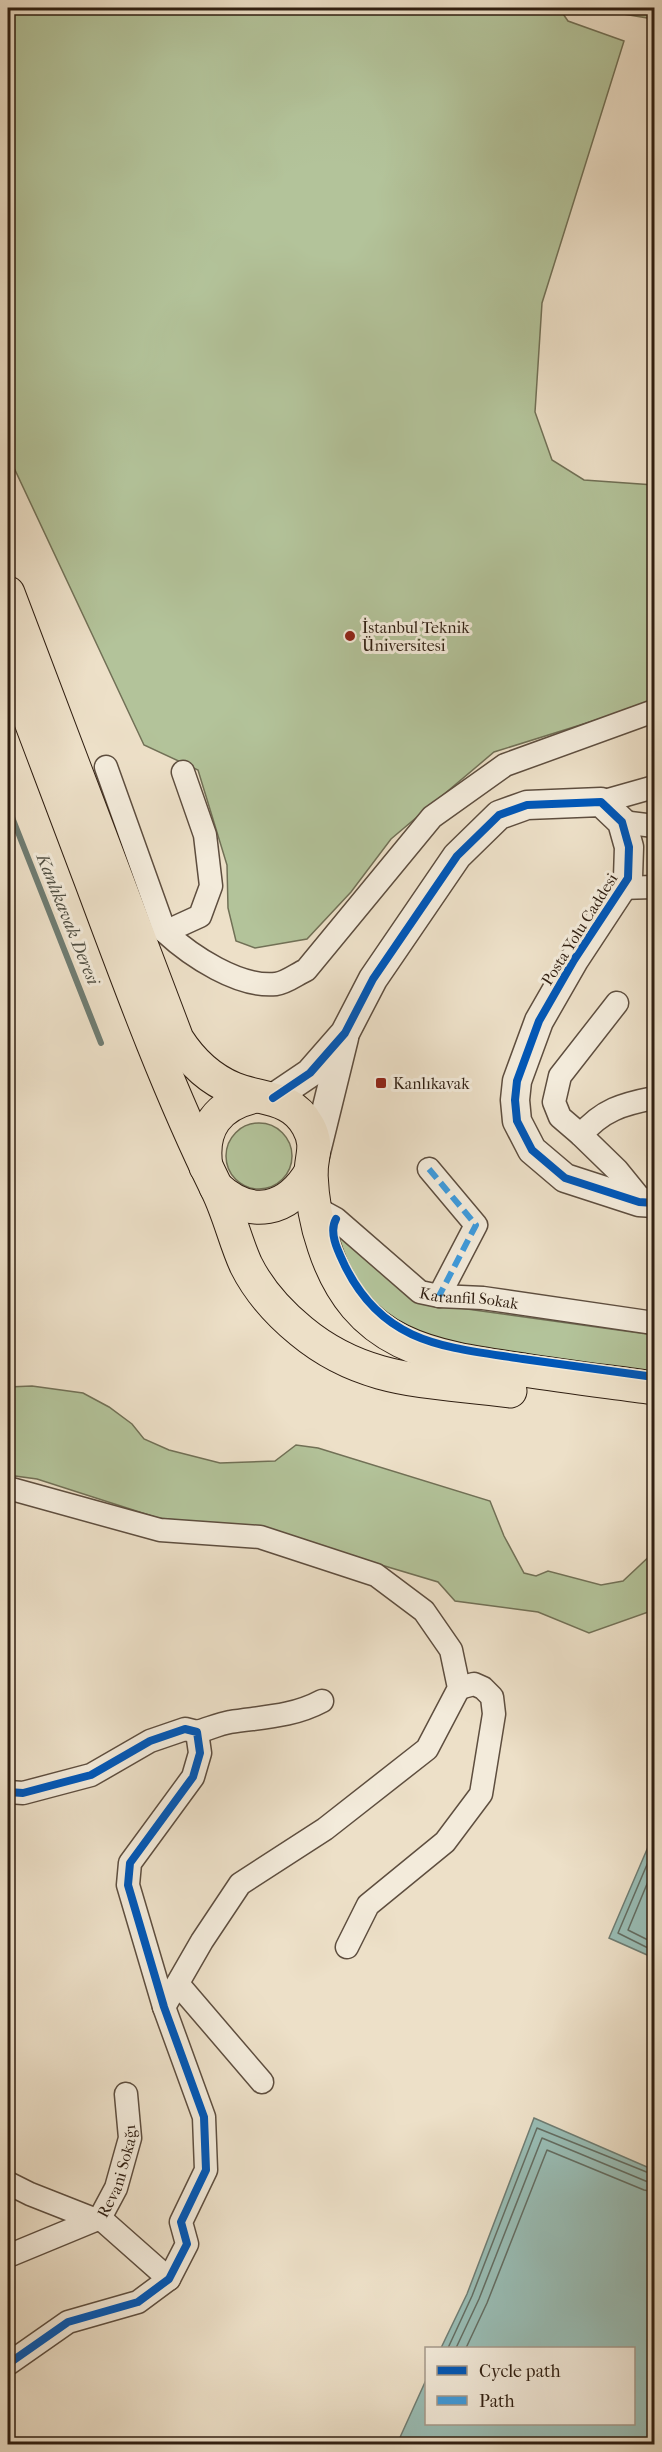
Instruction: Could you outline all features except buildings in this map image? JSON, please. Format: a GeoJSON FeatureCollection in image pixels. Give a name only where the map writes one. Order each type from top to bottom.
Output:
{"type":"FeatureCollection","features":[{"type":"Feature","properties":{"kind":"main road"},"geometry":{"type":"LineString","coordinates":[[8,593],[177,1039],[195,1063],[207,1072],[233,1088],[287,1104],[304,1120],[314,1141],[314,1207],[324,1245],[336,1277],[353,1303],[368,1318],[399,1341],[454,1361],[654,1388]]}},
{"type":"Feature","properties":{"kind":"main road"},"geometry":{"type":"LineString","coordinates":[[8,661],[136,1002],[212,1178],[245,1263],[262,1292],[302,1332],[323,1347],[358,1366],[392,1377],[654,1410]]}},
{"type":"Feature","properties":{"kind":"main road"},"geometry":{"type":"LineString","coordinates":[[264,1097],[240,1100],[225,1108],[213,1120],[206,1136],[204,1153],[212,1178],[226,1197],[239,1204],[252,1207],[271,1206],[288,1200],[302,1188],[313,1164]]}},
{"type":"Feature","properties":{"kind":"street"},"geometry":{"type":"LineString","coordinates":[[106,767],[165,932],[186,952],[215,969],[244,978],[278,984],[306,970],[432,817],[505,765],[654,711]]}},
{"type":"Feature","properties":{"kind":"street"},"geometry":{"type":"LineString","coordinates":[[165,932],[200,916],[211,886],[206,835],[183,772]]}},
{"type":"Feature","properties":{"kind":"street"},"geometry":{"type":"LineString","coordinates":[[313,1164],[345,1033],[373,979],[457,856],[499,814],[527,806],[601,802],[654,787]]}},
{"type":"Feature","properties":{"kind":"street"},"geometry":{"type":"LineString","coordinates":[[601,802],[622,822],[654,826]]}},
{"type":"Feature","properties":{"kind":"street","name":"Posta Yolu Caddesi"},"geometry":{"type":"LineString","coordinates":[[622,822],[629,847],[628,878],[619,888],[539,1021],[518,1081],[515,1100],[517,1121],[532,1150],[565,1178],[649,1203]]}},
{"type":"Feature","properties":{"kind":"street"},"geometry":{"type":"LineString","coordinates":[[619,888],[654,887]]}},
{"type":"Feature","properties":{"kind":"street"},"geometry":{"type":"LineString","coordinates":[[617,1003],[560,1076],[554,1102],[560,1117],[649,1203]]}},
{"type":"Feature","properties":{"kind":"street"},"geometry":{"type":"LineString","coordinates":[[264,1097],[310,1073],[345,1033]]}},
{"type":"Feature","properties":{"kind":"street"},"geometry":{"type":"LineString","coordinates":[[581,1135],[599,1116],[633,1102],[654,1098]]}},
{"type":"Feature","properties":{"kind":"street"},"geometry":{"type":"LineString","coordinates":[[429,1169],[476,1225],[439,1296]]}},
{"type":"Feature","properties":{"kind":"street","name":"Karanfil Sokak"},"geometry":{"type":"LineString","coordinates":[[314,1207],[336,1219],[420,1292],[439,1296],[483,1298],[654,1323]]}},
{"type":"Feature","properties":{"kind":"street"},"geometry":{"type":"LineString","coordinates":[[8,1488],[160,1530],[260,1537],[376,1575],[424,1611],[451,1650],[459,1688],[427,1749],[325,1829],[240,1884],[202,1941],[164,2007]]}},
{"type":"Feature","properties":{"kind":"street"},"geometry":{"type":"LineString","coordinates":[[347,1947],[368,1905],[445,1842],[480,1794],[494,1714],[492,1696],[474,1684],[459,1688]]}},
{"type":"Feature","properties":{"kind":"street"},"geometry":{"type":"LineString","coordinates":[[8,1792],[23,1792],[91,1774],[150,1741],[185,1729],[197,1732],[227,1723],[276,1718],[308,1709],[322,1701]]}},
{"type":"Feature","properties":{"kind":"street"},"geometry":{"type":"LineString","coordinates":[[8,2364],[69,2322],[138,2302],[169,2279],[187,2244],[181,2222],[206,2170],[204,2117],[164,2007],[128,1885],[130,1863],[193,1777],[200,1753],[197,1732]]}},
{"type":"Feature","properties":{"kind":"street"},"geometry":{"type":"LineString","coordinates":[[178,1984],[262,2082]]}},
{"type":"Feature","properties":{"kind":"street","name":"Revani Sokağı"},"geometry":{"type":"LineString","coordinates":[[8,2256],[98,2219],[116,2188],[130,2138],[126,2094]]}},
{"type":"Feature","properties":{"kind":"street"},"geometry":{"type":"LineString","coordinates":[[8,2182],[30,2194],[98,2219],[169,2279]]}},
{"type":"Feature","properties":{"kind":"green space","name":"İstanbul Teknik Üniversitesi"},"geometry":{"type":"Polygon","coordinates":[[[8,8],[559,8],[568,21],[624,41],[542,303],[535,412],[552,460],[584,480],[654,485],[654,702],[494,752],[391,839],[351,892],[307,939],[255,948],[236,941],[228,908],[227,865],[198,770],[144,745],[8,455],[8,8]]]}},
{"type":"Feature","properties":{"kind":"green space"},"geometry":{"type":"Polygon","coordinates":[[[609,8],[654,8],[654,19],[617,13],[609,8]]]}},
{"type":"Feature","properties":{"kind":"green space"},"geometry":{"type":"Polygon","coordinates":[[[259,1123],[272,1125],[287,1138],[292,1156],[290,1169],[277,1184],[259,1189],[246,1187],[231,1174],[226,1156],[228,1143],[241,1128],[259,1123]]]}},
{"type":"Feature","properties":{"kind":"green space"},"geometry":{"type":"Polygon","coordinates":[[[335,1230],[424,1303],[654,1335],[654,1379],[430,1346],[359,1292],[335,1230]]]}},
{"type":"Feature","properties":{"kind":"green space"},"geometry":{"type":"Polygon","coordinates":[[[32,1386],[83,1393],[109,1407],[132,1424],[144,1439],[169,1450],[220,1463],[275,1461],[296,1445],[318,1448],[490,1501],[504,1536],[524,1573],[536,1576],[548,1571],[601,1585],[623,1581],[654,1552],[654,1610],[589,1633],[538,1612],[455,1601],[438,1582],[261,1529],[158,1518],[37,1479],[8,1475],[8,1387],[32,1386]]]}},
{"type":"Feature","properties":{"kind":"water"},"geometry":{"type":"Polygon","coordinates":[[[654,1833],[654,1958],[609,1938],[654,1833]]]}},
{"type":"Feature","properties":{"kind":"water"},"geometry":{"type":"Polygon","coordinates":[[[534,2118],[654,2170],[654,2425],[646,2444],[397,2444],[425,2382],[425,2425],[635,2425],[635,2347],[441,2347],[467,2294],[534,2118]]]}},
{"type":"Feature","properties":{"kind":"waterway","name":"Kanlıkavak Deresi"},"geometry":{"type":"LineString","coordinates":[[8,807],[101,1043]]}},
{"type":"Feature","properties":{"kind":"marked path"},"geometry":{"type":"LineString","coordinates":[[429,1169],[476,1225],[439,1296]]}},
{"type":"Feature","properties":{"kind":"cycle path"},"geometry":{"type":"LineString","coordinates":[[273,1098],[310,1073],[345,1033],[373,979],[457,856],[499,815],[527,805],[601,802],[622,822],[629,847],[628,878],[574,960],[539,1021],[517,1081],[515,1100],[517,1121],[532,1150],[565,1178],[639,1202],[654,1203]]}},
{"type":"Feature","properties":{"kind":"cycle path"},"geometry":{"type":"LineString","coordinates":[[336,1219],[333,1230],[337,1249],[361,1292],[378,1312],[398,1327],[420,1338],[468,1351],[654,1377]]}},
{"type":"Feature","properties":{"kind":"cycle path"},"geometry":{"type":"LineString","coordinates":[[8,1792],[23,1793],[91,1775],[150,1741],[185,1729],[197,1732],[200,1753],[193,1777],[130,1863],[128,1885],[164,2007],[204,2117],[206,2170],[181,2222],[187,2244],[169,2279],[138,2302],[68,2322],[8,2364]]}},
{"type":"Feature","properties":{"kind":"place","name":"İstanbul Teknik Üniversitesi"},"geometry":{"type":"Point","coordinates":[350,636]}},
{"type":"Feature","properties":{"kind":"place","name":"Kanlıkavak"},"geometry":{"type":"Point","coordinates":[381,1083]}}]}
